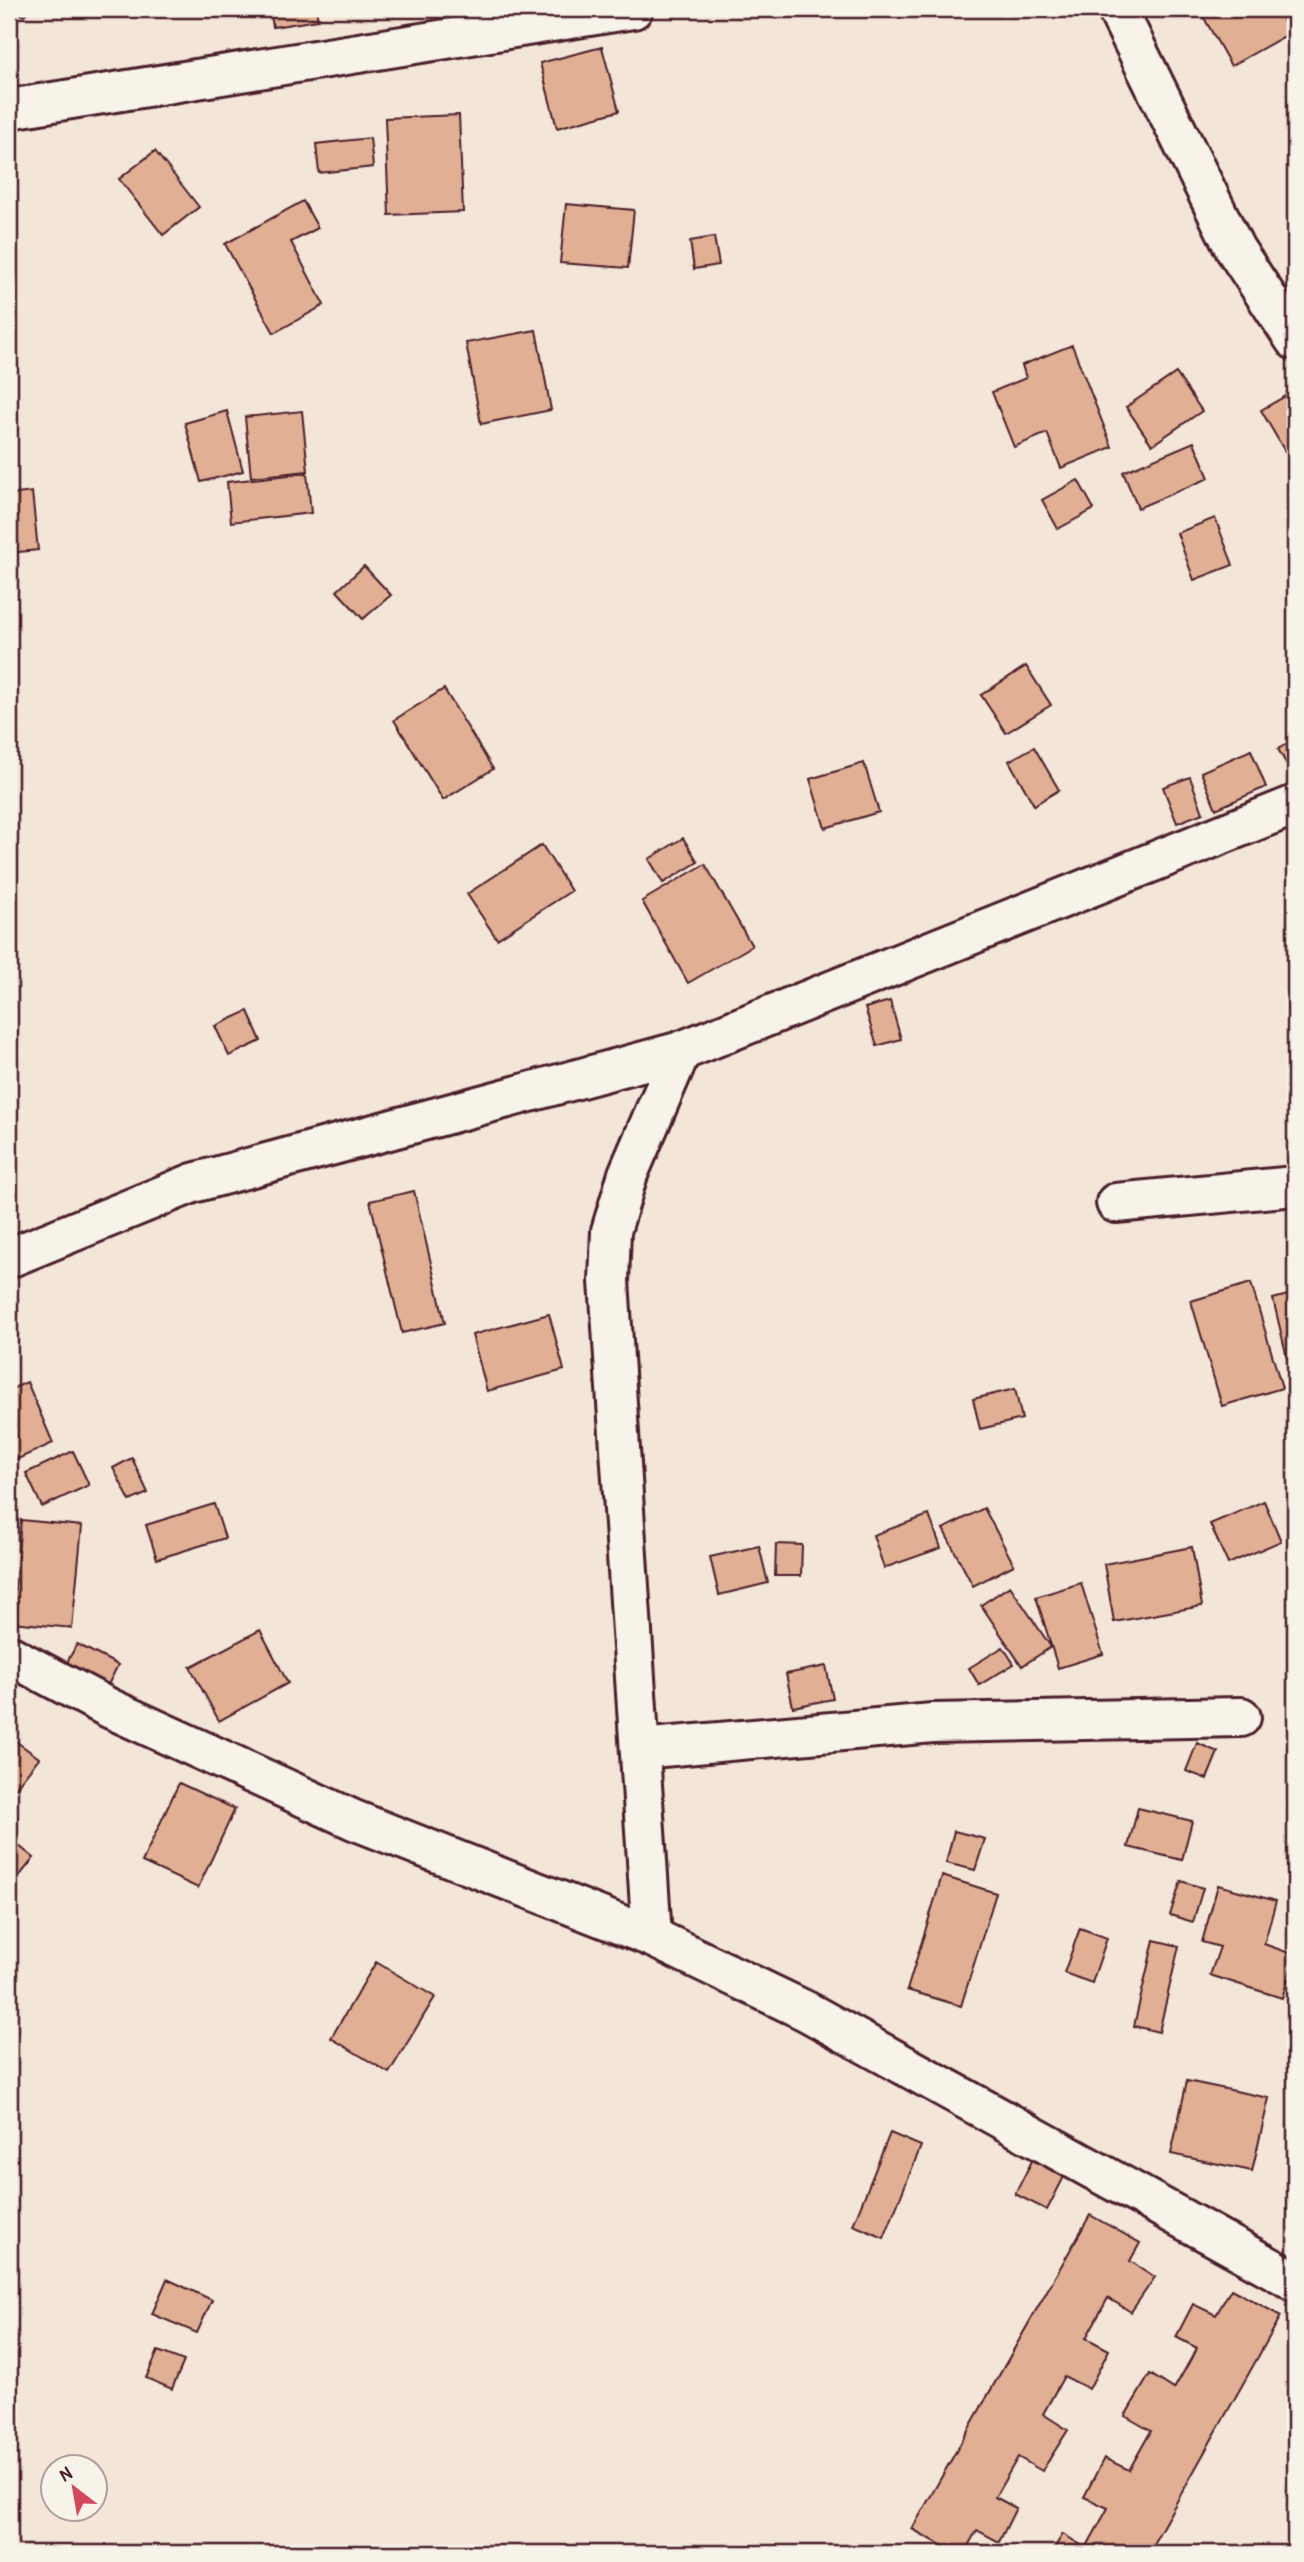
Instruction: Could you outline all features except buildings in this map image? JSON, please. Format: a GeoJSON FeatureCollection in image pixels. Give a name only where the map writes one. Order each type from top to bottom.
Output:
{"type":"FeatureCollection","features":[{"type":"Feature","properties":{"kind":"street"},"geometry":{"type":"LineString","coordinates":[[9,109],[633,9]]}},
{"type":"Feature","properties":{"kind":"street"},"geometry":{"type":"LineString","coordinates":[[1117,9],[1235,249],[1295,340]]}},
{"type":"Feature","properties":{"kind":"street"},"geometry":{"type":"LineString","coordinates":[[9,1258],[193,1183],[681,1051],[1295,805]]}},
{"type":"Feature","properties":{"kind":"street"},"geometry":{"type":"LineString","coordinates":[[652,1937],[609,1281],[611,1231],[628,1174],[681,1051]]}},
{"type":"Feature","properties":{"kind":"street"},"geometry":{"type":"LineString","coordinates":[[1116,1203],[1295,1186]]}},
{"type":"Feature","properties":{"kind":"street"},"geometry":{"type":"LineString","coordinates":[[9,1655],[109,1708],[354,1819],[652,1937],[806,2011],[1295,2281]]}},
{"type":"Feature","properties":{"kind":"street"},"geometry":{"type":"LineString","coordinates":[[640,1749],[933,1723],[1241,1717]]}}]}
